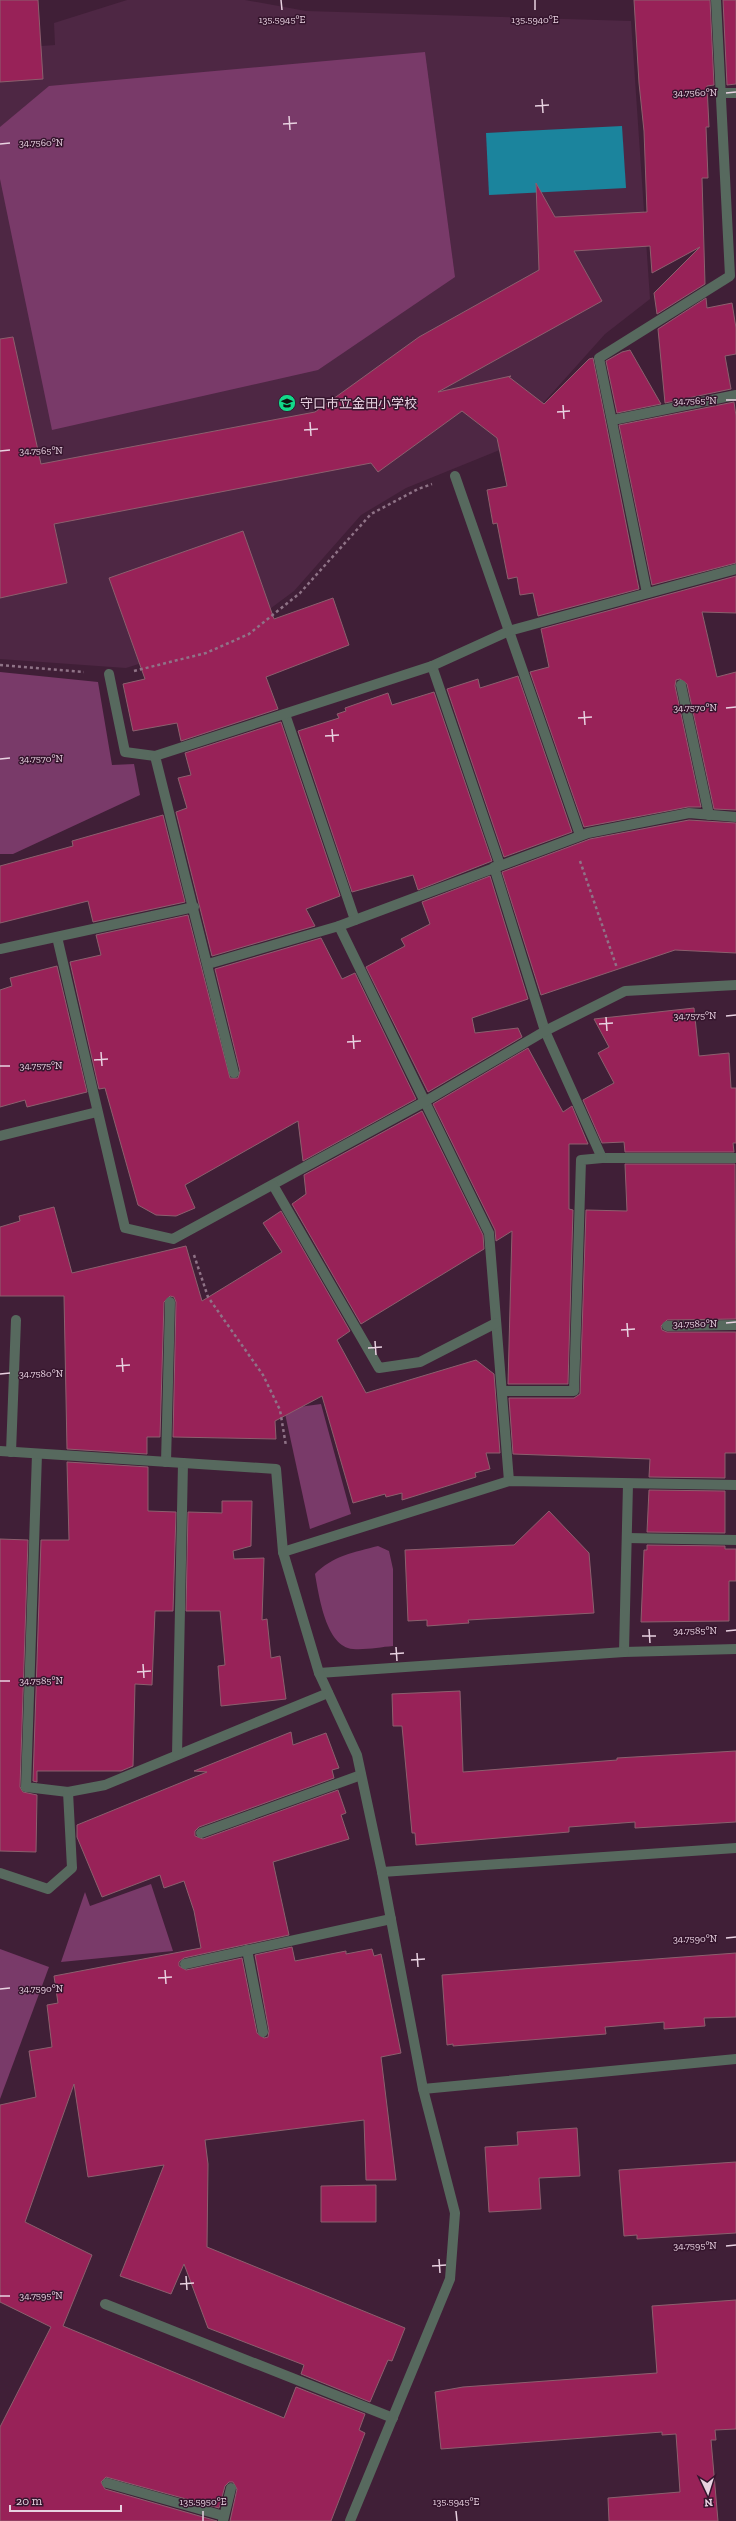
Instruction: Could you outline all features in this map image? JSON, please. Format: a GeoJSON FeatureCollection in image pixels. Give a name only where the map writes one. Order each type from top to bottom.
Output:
{"type":"FeatureCollection","features":[{"type":"Feature","properties":{"kind":"street"},"geometry":{"type":"LineString","coordinates":[[647,593],[613,420],[599,358],[733,277],[716,0]]}},
{"type":"Feature","properties":{"kind":"street"},"geometry":{"type":"LineString","coordinates":[[721,93],[736,93]]}},
{"type":"Feature","properties":{"kind":"street"},"geometry":{"type":"LineString","coordinates":[[613,420],[736,395]]}},
{"type":"Feature","properties":{"kind":"street"},"geometry":{"type":"LineString","coordinates":[[455,476],[509,631],[576,837]]}},
{"type":"Feature","properties":{"kind":"street"},"geometry":{"type":"LineString","coordinates":[[109,674],[125,752],[155,756],[432,666],[509,631],[736,569]]}},
{"type":"Feature","properties":{"kind":"street"},"geometry":{"type":"LineString","coordinates":[[432,666],[497,866],[545,1031],[602,1158]]}},
{"type":"Feature","properties":{"kind":"street"},"geometry":{"type":"LineString","coordinates":[[681,685],[709,815]]}},
{"type":"Feature","properties":{"kind":"street"},"geometry":{"type":"LineString","coordinates":[[285,714],[355,920]]}},
{"type":"Feature","properties":{"kind":"street"},"geometry":{"type":"LineString","coordinates":[[155,756],[194,907],[234,1073]]}},
{"type":"Feature","properties":{"kind":"street"},"geometry":{"type":"LineString","coordinates":[[208,964],[339,926],[576,837],[689,813],[736,818]]}},
{"type":"Feature","properties":{"kind":"street"},"geometry":{"type":"LineString","coordinates":[[0,949],[194,907]]}},
{"type":"Feature","properties":{"kind":"street"},"geometry":{"type":"LineString","coordinates":[[339,926],[489,1233],[509,1481]]}},
{"type":"Feature","properties":{"kind":"street"},"geometry":{"type":"LineString","coordinates":[[57,937],[125,1228],[173,1239],[424,1102],[545,1031],[625,991],[736,985]]}},
{"type":"Feature","properties":{"kind":"street"},"geometry":{"type":"LineString","coordinates":[[0,1136],[97,1112]]}},
{"type":"Feature","properties":{"kind":"street"},"geometry":{"type":"LineString","coordinates":[[502,1391],[574,1391],[581,1160],[602,1158],[736,1158]]}},
{"type":"Feature","properties":{"kind":"street"},"geometry":{"type":"LineString","coordinates":[[273,1185],[379,1368],[420,1362],[496,1323]]}},
{"type":"Feature","properties":{"kind":"street"},"geometry":{"type":"LineString","coordinates":[[166,1462],[170,1302]]}},
{"type":"Feature","properties":{"kind":"street"},"geometry":{"type":"LineString","coordinates":[[11,1452],[16,1320]]}},
{"type":"Feature","properties":{"kind":"street"},"geometry":{"type":"LineString","coordinates":[[666,1326],[736,1325]]}},
{"type":"Feature","properties":{"kind":"street"},"geometry":{"type":"LineString","coordinates":[[0,1451],[276,1469],[283,1552],[319,1673],[357,1755],[382,1872],[423,2088],[455,2213],[450,2279],[350,2521]]}},
{"type":"Feature","properties":{"kind":"street"},"geometry":{"type":"LineString","coordinates":[[37,1454],[26,1787],[68,1792],[105,1785],[328,1693]]}},
{"type":"Feature","properties":{"kind":"street"},"geometry":{"type":"LineString","coordinates":[[177,1755],[183,1463]]}},
{"type":"Feature","properties":{"kind":"street"},"geometry":{"type":"LineString","coordinates":[[283,1552],[509,1481],[736,1485]]}},
{"type":"Feature","properties":{"kind":"street"},"geometry":{"type":"LineString","coordinates":[[624,1652],[628,1484]]}},
{"type":"Feature","properties":{"kind":"street"},"geometry":{"type":"LineString","coordinates":[[626,1538],[736,1540]]}},
{"type":"Feature","properties":{"kind":"street"},"geometry":{"type":"LineString","coordinates":[[319,1673],[624,1652],[736,1648]]}},
{"type":"Feature","properties":{"kind":"street"},"geometry":{"type":"LineString","coordinates":[[201,1833],[361,1776]]}},
{"type":"Feature","properties":{"kind":"street"},"geometry":{"type":"LineString","coordinates":[[0,1873],[48,1889],[72,1868],[68,1792]]}},
{"type":"Feature","properties":{"kind":"street"},"geometry":{"type":"LineString","coordinates":[[382,1872],[736,1848]]}},
{"type":"Feature","properties":{"kind":"street"},"geometry":{"type":"LineString","coordinates":[[185,1964],[391,1919]]}},
{"type":"Feature","properties":{"kind":"street"},"geometry":{"type":"LineString","coordinates":[[247,1950],[263,2032]]}},
{"type":"Feature","properties":{"kind":"street"},"geometry":{"type":"LineString","coordinates":[[423,2088],[736,2059]]}},
{"type":"Feature","properties":{"kind":"street"},"geometry":{"type":"LineString","coordinates":[[105,2304],[393,2418]]}},
{"type":"Feature","properties":{"kind":"street"},"geometry":{"type":"LineString","coordinates":[[107,2483],[224,2518],[231,2488]]}},
{"type":"Feature","properties":{"kind":"path"},"geometry":{"type":"LineString","coordinates":[[0,665],[122,674],[206,653],[249,634],[300,593],[371,514],[418,489],[455,476]]}},
{"type":"Feature","properties":{"kind":"path"},"geometry":{"type":"LineString","coordinates":[[576,837],[625,991]]}},
{"type":"Feature","properties":{"kind":"path"},"geometry":{"type":"LineString","coordinates":[[187,1232],[208,1297],[263,1375],[280,1410],[286,1446],[276,1469]]}},
{"type":"Feature","properties":{"kind":"shaded area","name":"守口市立金田小学校"},"geometry":{"type":"Polygon","coordinates":[[[127,0],[245,0],[306,11],[631,21],[650,299],[605,334],[502,449],[406,488],[361,515],[294,591],[239,632],[126,668],[0,659],[0,49],[55,45],[54,23],[127,0]]]}},
{"type":"Feature","properties":{"kind":"shaded area"},"geometry":{"type":"Polygon","coordinates":[[[425,52],[455,277],[318,370],[52,430],[0,179],[0,127],[49,86],[425,52]]]}},
{"type":"Feature","properties":{"kind":"shaded area"},"geometry":{"type":"Polygon","coordinates":[[[0,672],[98,682],[112,765],[134,764],[140,795],[13,854],[0,854],[0,672]]]}},
{"type":"Feature","properties":{"kind":"shaded area"},"geometry":{"type":"Polygon","coordinates":[[[321,1404],[351,1514],[310,1529],[284,1409],[321,1404]]]}},
{"type":"Feature","properties":{"kind":"shaded area"},"geometry":{"type":"Polygon","coordinates":[[[378,1546],[389,1551],[393,1569],[393,1646],[353,1649],[344,1646],[336,1640],[330,1630],[325,1619],[315,1574],[336,1559],[378,1546]]]}},
{"type":"Feature","properties":{"kind":"shaded area"},"geometry":{"type":"Polygon","coordinates":[[[151,1884],[173,1951],[61,1962],[85,1892],[90,1906],[151,1884]]]}},
{"type":"Feature","properties":{"kind":"shaded area"},"geometry":{"type":"Polygon","coordinates":[[[0,1949],[49,1967],[0,2099],[0,1949]]]}},
{"type":"Feature","properties":{"kind":"water"},"geometry":{"type":"Polygon","coordinates":[[[622,126],[626,188],[489,195],[486,133],[622,126]]]}},
{"type":"Feature","properties":{"kind":"building"},"geometry":{"type":"Polygon","coordinates":[[[0,0],[38,0],[43,79],[0,82],[0,0]]]}},
{"type":"Feature","properties":{"kind":"building"},"geometry":{"type":"Polygon","coordinates":[[[634,0],[710,0],[714,85],[707,86],[709,127],[706,127],[708,178],[702,178],[705,284],[657,314],[654,293],[700,247],[652,273],[650,246],[574,251],[602,301],[438,392],[511,376],[509,377],[544,404],[589,359],[593,358],[639,589],[538,616],[533,593],[520,595],[517,577],[508,579],[497,523],[493,524],[487,490],[507,486],[497,438],[462,411],[378,472],[371,463],[54,524],[67,583],[0,598],[0,339],[13,337],[41,464],[315,412],[419,337],[539,270],[536,183],[555,217],[647,212],[644,131],[639,83],[634,0]]]}},
{"type":"Feature","properties":{"kind":"building"},"geometry":{"type":"Polygon","coordinates":[[[723,0],[736,0],[736,84],[727,85],[723,0]]]}},
{"type":"Feature","properties":{"kind":"building"},"geometry":{"type":"Polygon","coordinates":[[[706,298],[707,308],[732,303],[736,328],[736,354],[725,356],[731,389],[665,403],[658,329],[706,298]]]}},
{"type":"Feature","properties":{"kind":"building"},"geometry":{"type":"Polygon","coordinates":[[[630,350],[661,404],[617,413],[606,361],[622,352],[630,350]]]}},
{"type":"Feature","properties":{"kind":"building"},"geometry":{"type":"Polygon","coordinates":[[[734,402],[736,416],[736,563],[652,585],[619,425],[734,402]]]}},
{"type":"Feature","properties":{"kind":"building"},"geometry":{"type":"Polygon","coordinates":[[[243,531],[274,619],[333,598],[349,645],[266,677],[278,709],[181,741],[177,723],[133,731],[123,684],[145,679],[109,578],[243,531]]]}},
{"type":"Feature","properties":{"kind":"building"},"geometry":{"type":"Polygon","coordinates":[[[736,576],[736,613],[702,612],[717,677],[736,672],[736,810],[714,809],[687,684],[680,679],[676,680],[675,686],[701,807],[688,807],[584,827],[530,672],[549,667],[541,629],[736,576]]]}},
{"type":"Feature","properties":{"kind":"building"},"geometry":{"type":"Polygon","coordinates":[[[518,676],[572,832],[504,857],[447,689],[478,679],[480,688],[518,676]]]}},
{"type":"Feature","properties":{"kind":"building"},"geometry":{"type":"Polygon","coordinates":[[[434,692],[492,861],[418,890],[413,875],[352,892],[298,731],[339,718],[337,714],[346,711],[345,708],[388,693],[392,705],[434,692]]]}},
{"type":"Feature","properties":{"kind":"building"},"geometry":{"type":"Polygon","coordinates":[[[281,722],[340,896],[306,909],[315,926],[212,956],[176,812],[187,808],[178,778],[191,775],[185,753],[281,722]]]}},
{"type":"Feature","properties":{"kind":"building"},"geometry":{"type":"Polygon","coordinates":[[[163,815],[185,902],[93,922],[88,901],[0,923],[0,866],[73,846],[72,841],[163,815]]]}},
{"type":"Feature","properties":{"kind":"building"},"geometry":{"type":"Polygon","coordinates":[[[689,820],[736,823],[736,953],[675,950],[541,995],[502,872],[590,839],[689,820]]]}},
{"type":"Feature","properties":{"kind":"building"},"geometry":{"type":"Polygon","coordinates":[[[490,876],[528,999],[472,1018],[475,1033],[518,1028],[522,1037],[428,1092],[366,967],[405,946],[401,939],[430,924],[422,902],[490,876]]]}},
{"type":"Feature","properties":{"kind":"building"},"geometry":{"type":"Polygon","coordinates":[[[188,915],[230,1078],[238,1078],[240,1071],[215,969],[321,938],[342,979],[355,973],[416,1099],[303,1161],[298,1121],[185,1185],[195,1208],[176,1216],[156,1215],[138,1205],[105,1088],[99,1089],[70,962],[101,955],[96,935],[188,915]]]}},
{"type":"Feature","properties":{"kind":"building"},"geometry":{"type":"Polygon","coordinates":[[[57,966],[87,1092],[27,1107],[25,1100],[0,1107],[0,990],[12,986],[10,978],[57,966]]]}},
{"type":"Feature","properties":{"kind":"building"},"geometry":{"type":"Polygon","coordinates":[[[694,1008],[699,1056],[729,1053],[731,1088],[736,1088],[736,1143],[733,1143],[734,1152],[625,1152],[624,1142],[602,1143],[583,1100],[614,1083],[598,1053],[609,1047],[594,1019],[694,1008]]]}},
{"type":"Feature","properties":{"kind":"building"},"geometry":{"type":"Polygon","coordinates":[[[528,1048],[563,1112],[572,1106],[588,1144],[569,1144],[569,1209],[573,1210],[568,1384],[508,1384],[512,1231],[496,1241],[495,1230],[433,1104],[528,1048]]]}},
{"type":"Feature","properties":{"kind":"building"},"geometry":{"type":"Polygon","coordinates":[[[422,1111],[483,1235],[484,1249],[361,1324],[292,1204],[306,1194],[304,1175],[422,1111]]]}},
{"type":"Feature","properties":{"kind":"building"},"geometry":{"type":"Polygon","coordinates":[[[625,1164],[735,1164],[736,1319],[667,1320],[661,1326],[662,1330],[667,1332],[736,1332],[736,1453],[725,1453],[725,1478],[649,1477],[650,1459],[513,1454],[509,1398],[574,1398],[580,1394],[586,1210],[627,1211],[625,1164]]]}},
{"type":"Feature","properties":{"kind":"building"},"geometry":{"type":"Polygon","coordinates":[[[54,1207],[72,1273],[186,1246],[202,1301],[282,1252],[263,1223],[281,1211],[350,1331],[337,1340],[366,1393],[476,1360],[494,1374],[500,1453],[486,1453],[490,1469],[475,1473],[476,1477],[402,1500],[402,1493],[386,1497],[385,1494],[353,1503],[322,1396],[275,1421],[276,1439],[173,1437],[176,1302],[174,1297],[170,1296],[164,1302],[160,1437],[147,1437],[147,1454],[67,1449],[64,1296],[0,1296],[0,1227],[20,1221],[19,1216],[54,1207]]]}},
{"type":"Feature","properties":{"kind":"building"},"geometry":{"type":"Polygon","coordinates":[[[67,1462],[148,1467],[148,1511],[176,1512],[173,1611],[155,1611],[152,1685],[135,1684],[133,1766],[121,1771],[37,1771],[37,1782],[33,1781],[41,1540],[69,1540],[67,1462]]]}},
{"type":"Feature","properties":{"kind":"building"},"geometry":{"type":"Polygon","coordinates":[[[649,1490],[725,1491],[725,1533],[647,1532],[649,1490]]]}},
{"type":"Feature","properties":{"kind":"building"},"geometry":{"type":"Polygon","coordinates":[[[222,1501],[252,1501],[251,1546],[233,1551],[234,1559],[264,1558],[262,1620],[267,1619],[271,1658],[280,1656],[286,1699],[221,1706],[218,1666],[225,1665],[220,1611],[186,1611],[188,1512],[222,1513],[222,1501]]]}},
{"type":"Feature","properties":{"kind":"building"},"geometry":{"type":"Polygon","coordinates":[[[549,1511],[589,1553],[594,1613],[468,1620],[469,1623],[427,1626],[427,1620],[408,1621],[405,1550],[514,1545],[549,1511]]]}},
{"type":"Feature","properties":{"kind":"building"},"geometry":{"type":"Polygon","coordinates":[[[0,1539],[28,1540],[20,1787],[23,1792],[37,1795],[36,1852],[0,1851],[0,1539]]]}},
{"type":"Feature","properties":{"kind":"building"},"geometry":{"type":"Polygon","coordinates":[[[647,1545],[725,1546],[725,1549],[736,1549],[736,1581],[729,1581],[729,1621],[641,1622],[644,1550],[647,1550],[647,1545]]]}},
{"type":"Feature","properties":{"kind":"building"},"geometry":{"type":"Polygon","coordinates":[[[460,1691],[463,1772],[617,1760],[617,1758],[736,1751],[736,1822],[635,1828],[635,1822],[569,1827],[569,1832],[416,1845],[415,1833],[412,1833],[402,1726],[393,1726],[392,1694],[460,1691]]]}},
{"type":"Feature","properties":{"kind":"building"},"geometry":{"type":"Polygon","coordinates":[[[291,1732],[293,1745],[326,1733],[339,1768],[332,1770],[334,1778],[199,1827],[195,1831],[195,1836],[203,1839],[338,1790],[346,1813],[341,1815],[349,1839],[273,1862],[289,1935],[184,1958],[179,1962],[179,1966],[186,1970],[242,1958],[257,2033],[264,2038],[268,2037],[269,2031],[255,1955],[292,1947],[295,1961],[346,1951],[346,1954],[372,1949],[374,1956],[381,1954],[401,2053],[381,2057],[396,2180],[366,2180],[364,2120],[205,2140],[208,2164],[207,2247],[405,2328],[392,2361],[388,2360],[370,2402],[301,2374],[304,2365],[208,2328],[184,2264],[171,2294],[120,2276],[164,2165],[88,2177],[74,2084],[25,2222],[92,2255],[63,2326],[284,2418],[296,2387],[365,2414],[359,2430],[365,2433],[331,2521],[230,2521],[237,2489],[233,2482],[229,2482],[225,2486],[219,2508],[106,2477],[101,2482],[105,2489],[217,2521],[0,2521],[0,2427],[51,2327],[0,2302],[0,2105],[36,2097],[29,2051],[52,2047],[47,2005],[58,2003],[54,1976],[201,1948],[194,1911],[184,1881],[164,1888],[160,1875],[102,1897],[77,1837],[77,1825],[207,1772],[194,1771],[291,1732]]]}},
{"type":"Feature","properties":{"kind":"building"},"geometry":{"type":"Polygon","coordinates":[[[736,1953],[736,2017],[704,2018],[705,2026],[664,2029],[664,2022],[605,2027],[606,2034],[453,2046],[453,2044],[447,2045],[442,1975],[736,1953]]]}},
{"type":"Feature","properties":{"kind":"building"},"geometry":{"type":"Polygon","coordinates":[[[577,2128],[580,2176],[539,2178],[541,2209],[489,2212],[485,2147],[518,2145],[517,2132],[577,2128]]]}},
{"type":"Feature","properties":{"kind":"building"},"geometry":{"type":"Polygon","coordinates":[[[736,2162],[736,2233],[637,2239],[637,2235],[624,2236],[619,2170],[736,2162]]]}},
{"type":"Feature","properties":{"kind":"building"},"geometry":{"type":"Polygon","coordinates":[[[376,2185],[376,2222],[321,2222],[321,2186],[376,2185]]]}},
{"type":"Feature","properties":{"kind":"building"},"geometry":{"type":"Polygon","coordinates":[[[736,2300],[736,2429],[715,2430],[716,2440],[711,2440],[718,2521],[609,2521],[608,2498],[680,2492],[676,2434],[662,2435],[662,2432],[441,2449],[435,2392],[463,2387],[657,2373],[652,2306],[736,2300]]]}},
{"type":"Feature","properties":{"kind":"place","name":"守口市立金田小学校"},"geometry":{"type":"Point","coordinates":[287,403]}}]}
